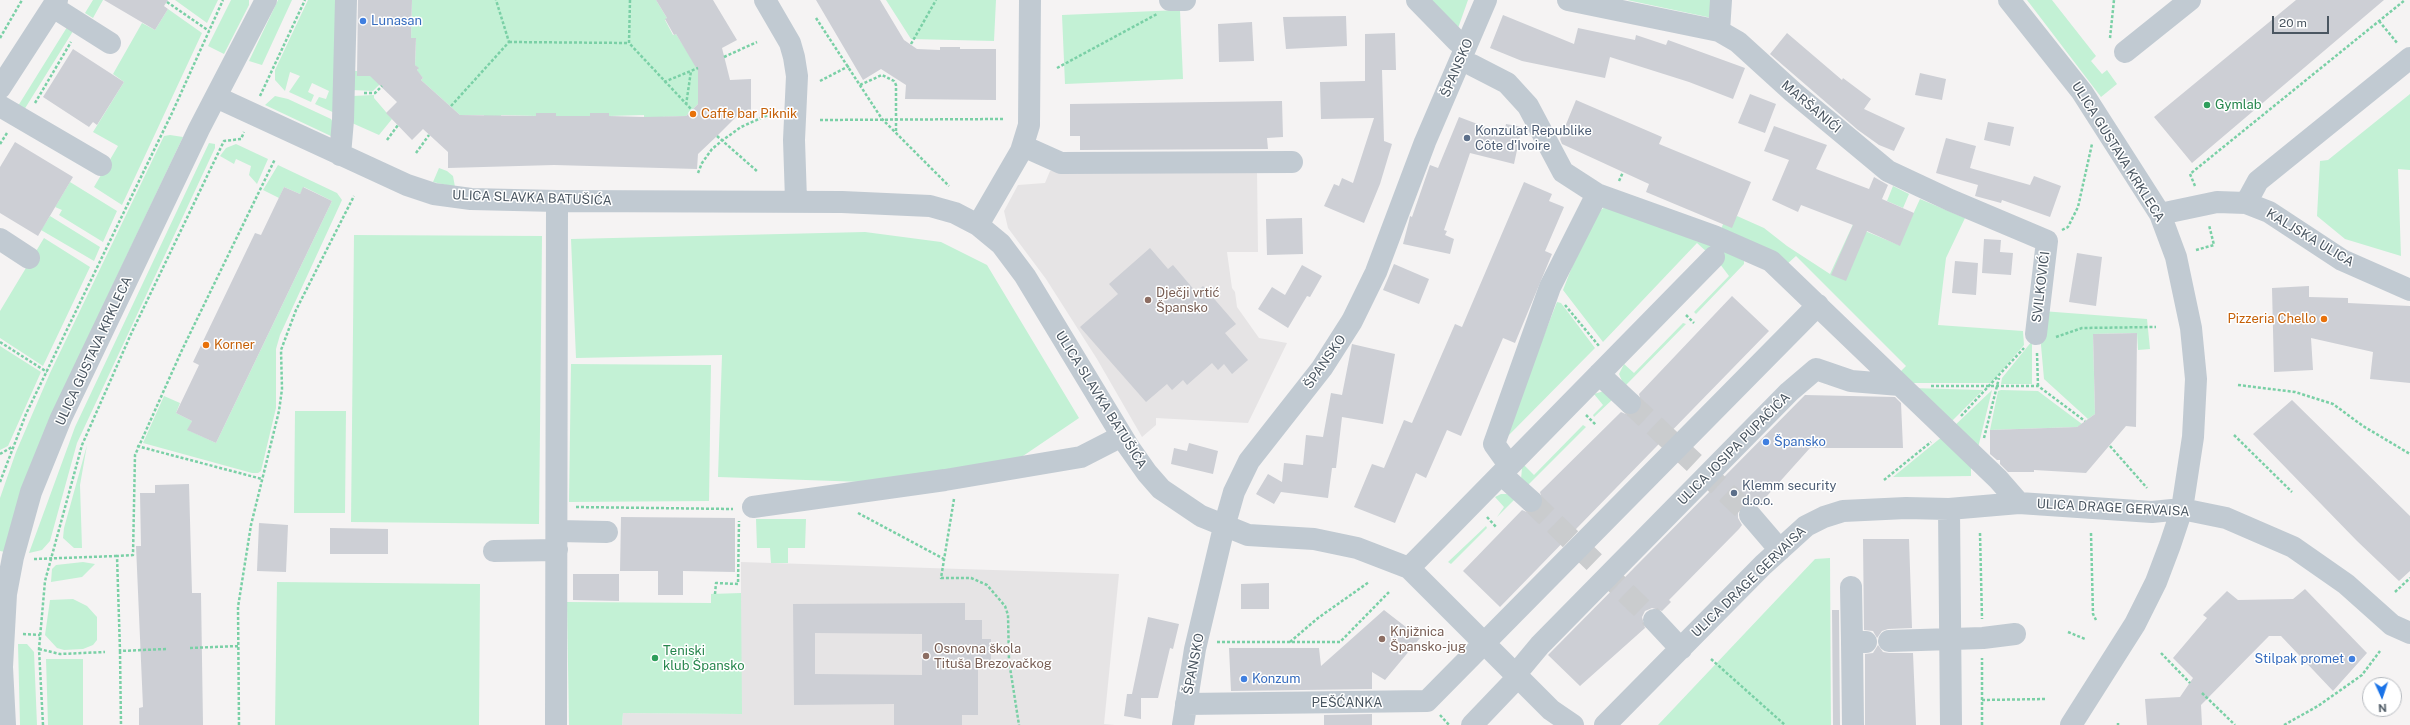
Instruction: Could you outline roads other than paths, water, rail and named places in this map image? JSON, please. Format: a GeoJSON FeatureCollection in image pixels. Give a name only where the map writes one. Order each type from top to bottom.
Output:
{"type":"FeatureCollection","features":[{"type":"Feature","properties":{"kind":"street"},"geometry":{"type":"LineString","coordinates":[[340,155],[343,120],[346,0]]}},
{"type":"Feature","properties":{"kind":"street"},"geometry":{"type":"LineString","coordinates":[[765,0],[790,43],[797,76],[794,140],[796,200]]}},
{"type":"Feature","properties":{"kind":"street"},"geometry":{"type":"LineString","coordinates":[[978,225],[1023,146],[1028,125],[1030,104],[1030,0]]}},
{"type":"Feature","properties":{"kind":"street"},"geometry":{"type":"LineString","coordinates":[[1170,0],[1184,0]]}},
{"type":"Feature","properties":{"kind":"street"},"geometry":{"type":"LineString","coordinates":[[1417,0],[1457,41]]}},
{"type":"Feature","properties":{"kind":"street","name":"ŠPANSKO"},"geometry":{"type":"LineString","coordinates":[[1184,715],[1195,649],[1224,527],[1234,492],[1249,461],[1322,368],[1352,321],[1376,272],[1425,142],[1486,0]]}},
{"type":"Feature","properties":{"kind":"street","name":"MARŠANIĆI"},"geometry":{"type":"LineString","coordinates":[[1568,0],[1607,3],[1719,31],[1738,42],[1793,92],[1888,171],[1950,200],[2047,241]]}},
{"type":"Feature","properties":{"kind":"street"},"geometry":{"type":"LineString","coordinates":[[1719,31],[1721,0]]}},
{"type":"Feature","properties":{"kind":"street","name":"ULICA GUSTAVA KRKLECA"},"geometry":{"type":"LineString","coordinates":[[2009,0],[2082,92],[2160,214],[2176,257],[2191,328],[2196,379],[2193,437],[2182,509],[2156,582],[2135,624],[2071,725]]}},
{"type":"Feature","properties":{"kind":"street"},"geometry":{"type":"LineString","coordinates":[[2117,48],[2190,0]]}},
{"type":"Feature","properties":{"kind":"street","name":"ULICA GUSTAVA KRKLECA"},"geometry":{"type":"LineString","coordinates":[[5,725],[2,666],[3,594],[24,512],[61,418],[262,2]]}},
{"type":"Feature","properties":{"kind":"street"},"geometry":{"type":"LineString","coordinates":[[2,79],[55,3],[81,24],[110,43]]}},
{"type":"Feature","properties":{"kind":"street"},"geometry":{"type":"LineString","coordinates":[[2246,204],[2258,181],[2410,58]]}},
{"type":"Feature","properties":{"kind":"street"},"geometry":{"type":"LineString","coordinates":[[1472,65],[1507,83],[1528,106],[1563,172],[1597,194],[1714,236],[1772,261],[2009,490],[2019,504]]}},
{"type":"Feature","properties":{"kind":"street","name":"ULICA SLAVKA BATUŠIĆA"},"geometry":{"type":"LineString","coordinates":[[216,97],[407,185],[434,194],[471,199],[557,201],[796,200],[930,206],[955,213],[978,225],[1001,244],[1025,276],[1122,436],[1146,473],[1161,489],[1201,516],[1224,527],[1248,535],[1314,540],[1357,548],[1408,568],[1551,710],[1573,725]]}},
{"type":"Feature","properties":{"kind":"street"},"geometry":{"type":"LineString","coordinates":[[0,106],[101,165]]}},
{"type":"Feature","properties":{"kind":"street"},"geometry":{"type":"LineString","coordinates":[[1023,146],[1061,163],[1292,162]]}},
{"type":"Feature","properties":{"kind":"street"},"geometry":{"type":"LineString","coordinates":[[1531,501],[1505,469],[1494,444],[1550,287],[1597,194]]}},
{"type":"Feature","properties":{"kind":"street"},"geometry":{"type":"LineString","coordinates":[[556,725],[558,507],[557,201]]}},
{"type":"Feature","properties":{"kind":"street","name":"KALJSKA ULICA"},"geometry":{"type":"LineString","coordinates":[[2160,214],[2217,202],[2246,204],[2270,212],[2342,260],[2410,290]]}},
{"type":"Feature","properties":{"kind":"street"},"geometry":{"type":"LineString","coordinates":[[0,239],[29,258]]}},
{"type":"Feature","properties":{"kind":"street","name":"SVILKOVIĆI"},"geometry":{"type":"LineString","coordinates":[[2036,340],[2047,241]]}},
{"type":"Feature","properties":{"kind":"street"},"geometry":{"type":"LineString","coordinates":[[1408,568],[1714,257]]}},
{"type":"Feature","properties":{"kind":"street"},"geometry":{"type":"LineString","coordinates":[[1484,645],[1818,305]]}},
{"type":"Feature","properties":{"kind":"street"},"geometry":{"type":"LineString","coordinates":[[1606,368],[1630,403]]}},
{"type":"Feature","properties":{"kind":"street","name":"ULICA JOSIPA PUPAČIĆA"},"geometry":{"type":"LineString","coordinates":[[1516,676],[1540,645],[1789,392],[1816,369],[1851,381],[1900,385]]}},
{"type":"Feature","properties":{"kind":"street"},"geometry":{"type":"LineString","coordinates":[[746,508],[1081,457],[1122,436]]}},
{"type":"Feature","properties":{"kind":"street","name":"ULICA DRAGE GERVAISA"},"geometry":{"type":"LineString","coordinates":[[1605,725],[1780,550],[1806,526],[1824,516],[1843,511],[1906,508],[1949,509],[2019,504],[2152,512],[2182,509],[2226,518],[2293,547],[2346,584],[2392,625],[2410,633]]}},
{"type":"Feature","properties":{"kind":"street"},"geometry":{"type":"LineString","coordinates":[[1949,509],[1951,725]]}},
{"type":"Feature","properties":{"kind":"street"},"geometry":{"type":"LineString","coordinates":[[1750,515],[1780,550]]}},
{"type":"Feature","properties":{"kind":"street"},"geometry":{"type":"LineString","coordinates":[[494,551],[607,532]]}},
{"type":"Feature","properties":{"kind":"street"},"geometry":{"type":"LineString","coordinates":[[1851,587],[1859,642],[1853,725]]}},
{"type":"Feature","properties":{"kind":"street"},"geometry":{"type":"LineString","coordinates":[[1654,620],[1681,649]]}},
{"type":"Feature","properties":{"kind":"street"},"geometry":{"type":"LineString","coordinates":[[1889,641],[1950,640],[2015,634]]}},
{"type":"Feature","properties":{"kind":"street","name":"PEŠĆANKA"},"geometry":{"type":"LineString","coordinates":[[1184,715],[1423,703],[1432,698],[1484,645]]}},
{"type":"Feature","properties":{"kind":"street"},"geometry":{"type":"LineString","coordinates":[[1472,725],[1516,676]]}},
{"type":"Feature","properties":{"kind":"tunnel"},"geometry":{"type":"LineString","coordinates":[[1630,403],[1750,515]]}},
{"type":"Feature","properties":{"kind":"tunnel"},"geometry":{"type":"LineString","coordinates":[[1531,501],[1654,620]]}},
{"type":"Feature","properties":{"kind":"place","name":"Lunasan"},"geometry":{"type":"Point","coordinates":[363,21]}},
{"type":"Feature","properties":{"kind":"place","name":"Gymlab"},"geometry":{"type":"Point","coordinates":[2207,105]}},
{"type":"Feature","properties":{"kind":"place","name":"Caffe bar Piknik"},"geometry":{"type":"Point","coordinates":[693,114]}},
{"type":"Feature","properties":{"kind":"place","name":"Konzulat Republike Côte d'Ivoire"},"geometry":{"type":"Point","coordinates":[1467,138]}},
{"type":"Feature","properties":{"kind":"place","name":"Dječji vrtić Špansko"},"geometry":{"type":"Point","coordinates":[1148,300]}},
{"type":"Feature","properties":{"kind":"place","name":"Pizzeria Chello"},"geometry":{"type":"Point","coordinates":[2324,319]}},
{"type":"Feature","properties":{"kind":"place","name":"Korner"},"geometry":{"type":"Point","coordinates":[206,345]}},
{"type":"Feature","properties":{"kind":"place","name":"Špansko"},"geometry":{"type":"Point","coordinates":[1766,442]}},
{"type":"Feature","properties":{"kind":"place","name":"Klemm security d.o.o."},"geometry":{"type":"Point","coordinates":[1734,493]}},
{"type":"Feature","properties":{"kind":"place","name":"Knjižnica Špansko-jug"},"geometry":{"type":"Point","coordinates":[1382,639]}},
{"type":"Feature","properties":{"kind":"place","name":"Osnovna škola Tituša Brezovačkog"},"geometry":{"type":"Point","coordinates":[926,656]}},
{"type":"Feature","properties":{"kind":"place","name":"Teniski klub Špansko"},"geometry":{"type":"Point","coordinates":[655,658]}},
{"type":"Feature","properties":{"kind":"place","name":"Stilpak promet"},"geometry":{"type":"Point","coordinates":[2352,659]}},
{"type":"Feature","properties":{"kind":"place","name":"Konzum"},"geometry":{"type":"Point","coordinates":[1244,679]}}]}
